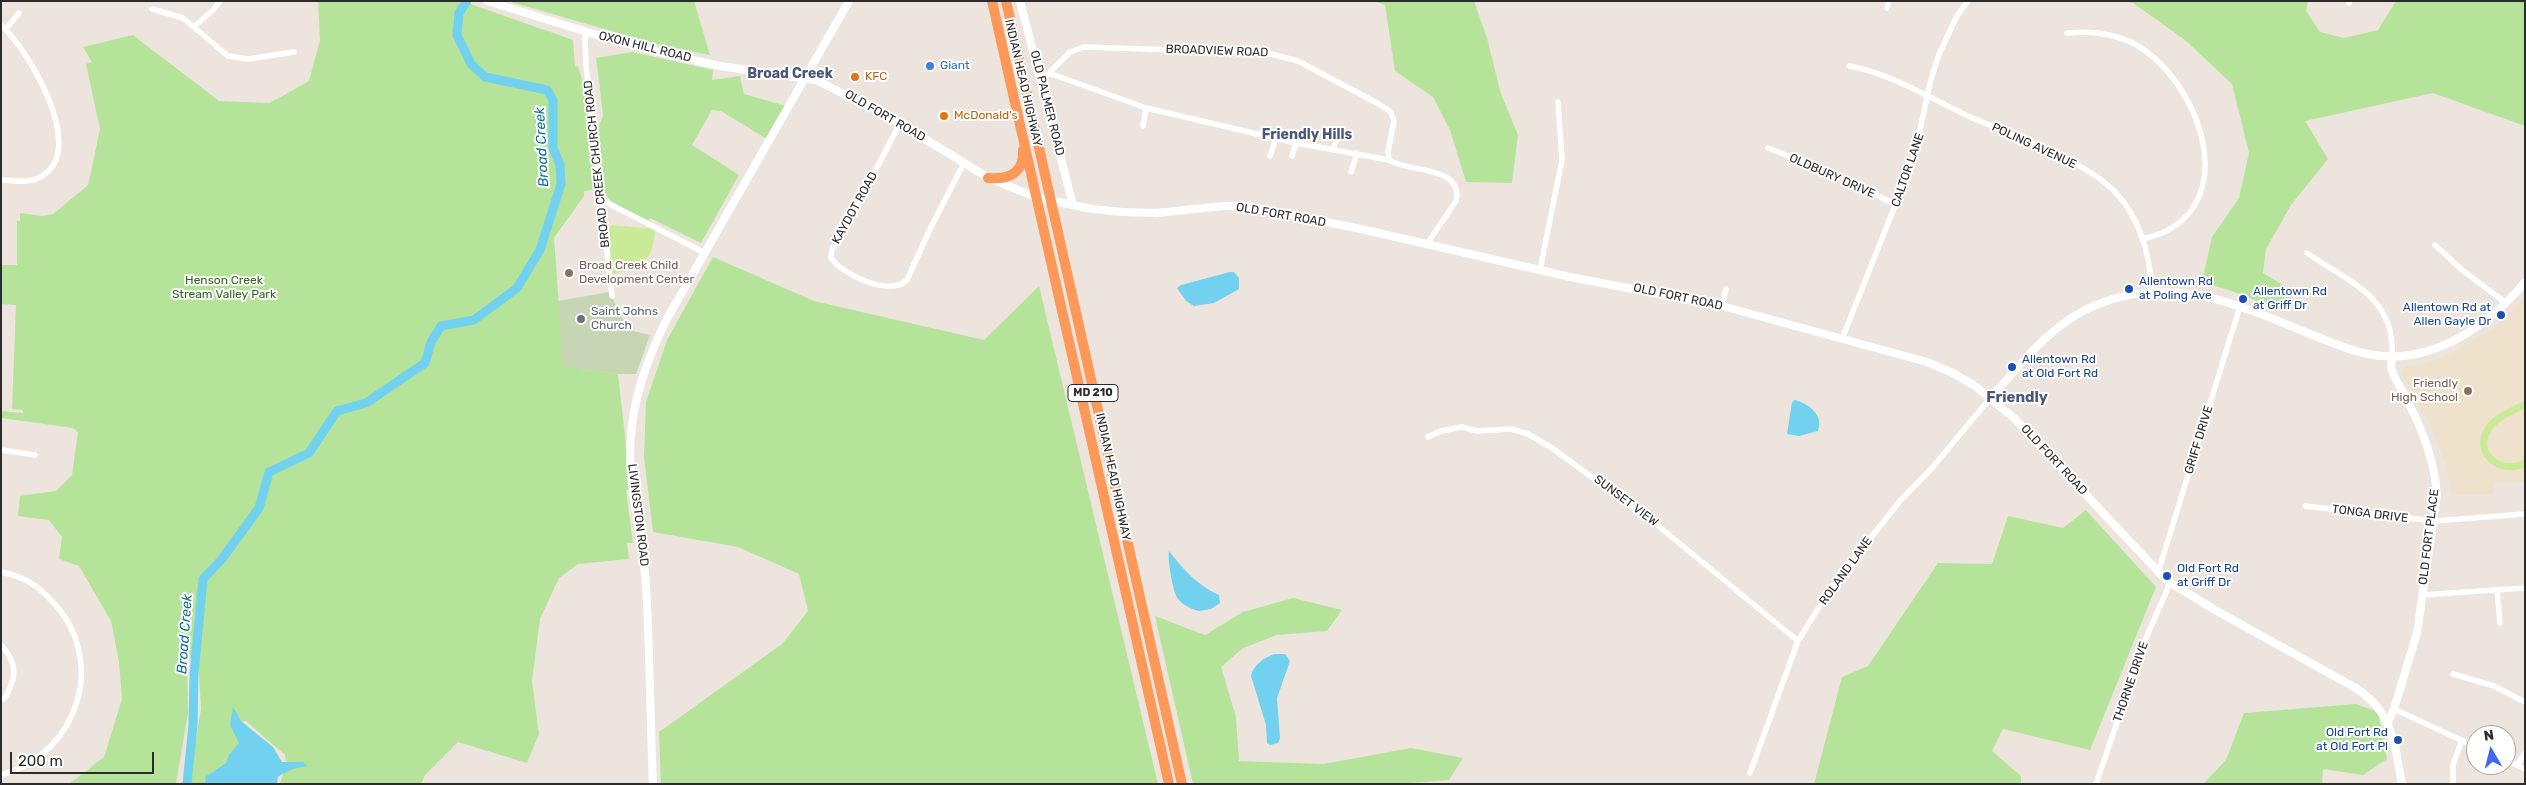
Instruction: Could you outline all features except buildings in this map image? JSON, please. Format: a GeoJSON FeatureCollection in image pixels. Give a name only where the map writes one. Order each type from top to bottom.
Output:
{"type":"FeatureCollection","features":[{"type":"Feature","properties":{"kind":"highway","name":"INDIAN HEAD HIGHWAY"},"geometry":{"type":"LineString","coordinates":[[992,1],[1169,784]]}},
{"type":"Feature","properties":{"kind":"highway","name":"INDIAN HEAD HIGHWAY"},"geometry":{"type":"LineString","coordinates":[[1006,1],[1182,784]]}},
{"type":"Feature","properties":{"kind":"highway"},"geometry":{"type":"LineString","coordinates":[[988,178],[1000,179],[1011,177],[1020,168],[1023,154],[1021,130]]}},
{"type":"Feature","properties":{"kind":"main road","name":"OXON HILL ROAD"},"geometry":{"type":"LineString","coordinates":[[487,1],[663,53],[720,66],[805,78]]}},
{"type":"Feature","properties":{"kind":"main road","name":"LIVINGSTON ROAD"},"geometry":{"type":"LineString","coordinates":[[653,784],[646,584],[632,483],[631,428],[638,390],[650,355],[668,317],[849,1]]}},
{"type":"Feature","properties":{"kind":"main road","name":"OLD PALMER ROAD"},"geometry":{"type":"LineString","coordinates":[[1020,1],[1073,206]]}},
{"type":"Feature","properties":{"kind":"main road","name":"OLD FORT ROAD"},"geometry":{"type":"LineString","coordinates":[[805,78],[823,83],[846,94],[988,178],[1035,197],[1073,206],[1108,211],[1156,213],[1223,206],[1247,206],[1540,270],[1722,306],[1936,365],[1965,380],[1991,397],[2037,440],[2158,573],[2170,583],[2362,692],[2378,705],[2388,722],[2402,784]]}},
{"type":"Feature","properties":{"kind":"main road"},"geometry":{"type":"LineString","coordinates":[[1991,397],[2039,344],[2070,318],[2108,301],[2152,291],[2197,294],[2240,306],[2353,350],[2392,357],[2422,352],[2449,342],[2478,326],[2506,303],[2525,282]]}},
{"type":"Feature","properties":{"kind":"main road","name":"OLD FORT PLACE"},"geometry":{"type":"LineString","coordinates":[[2388,722],[2394,709],[2417,633],[2437,495],[2432,459],[2419,424],[2394,376],[2391,366],[2392,357]]}},
{"type":"Feature","properties":{"kind":"street"},"geometry":{"type":"LineString","coordinates":[[195,26],[220,1]]}},
{"type":"Feature","properties":{"kind":"street","name":"CALTOR LANE"},"geometry":{"type":"LineString","coordinates":[[1842,339],[1918,145],[1927,97],[1939,54],[1957,16],[1968,1]]}},
{"type":"Feature","properties":{"kind":"street"},"geometry":{"type":"LineString","coordinates":[[152,9],[183,18],[195,26],[228,56],[248,59],[294,52]]}},
{"type":"Feature","properties":{"kind":"street"},"geometry":{"type":"LineString","coordinates":[[1,180],[30,181],[43,176],[53,165],[58,145],[55,119],[46,90],[36,71],[4,27],[19,12]]}},
{"type":"Feature","properties":{"kind":"street","name":"BROAD CREEK CHURCH ROAD"},"geometry":{"type":"LineString","coordinates":[[587,32],[585,38],[586,64],[612,296]]}},
{"type":"Feature","properties":{"kind":"street"},"geometry":{"type":"LineString","coordinates":[[2067,33],[2095,33],[2111,36],[2141,48],[2162,65],[2188,101],[2198,121],[2204,168],[2199,196],[2190,212],[2179,224],[2164,233],[2143,239]]}},
{"type":"Feature","properties":{"kind":"street","name":"BROADVIEW ROAD"},"geometry":{"type":"LineString","coordinates":[[1041,81],[1070,52],[1084,47],[1250,52],[1281,55],[1298,61],[1377,102],[1391,112],[1394,121],[1388,152],[1389,160]]}},
{"type":"Feature","properties":{"kind":"street","name":"POLING AVENUE"},"geometry":{"type":"LineString","coordinates":[[1849,66],[1870,70],[2024,140],[2100,178],[2123,201],[2143,239],[2150,268],[2152,291]]}},
{"type":"Feature","properties":{"kind":"street"},"geometry":{"type":"LineString","coordinates":[[1048,73],[1146,108],[1296,143],[1389,160],[1438,174],[1448,179],[1456,188],[1456,201],[1427,244]]}},
{"type":"Feature","properties":{"kind":"street"},"geometry":{"type":"LineString","coordinates":[[1540,270],[1562,160],[1558,102]]}},
{"type":"Feature","properties":{"kind":"street"},"geometry":{"type":"LineString","coordinates":[[1143,126],[1146,108]]}},
{"type":"Feature","properties":{"kind":"street","name":"KAYDOT ROAD"},"geometry":{"type":"LineString","coordinates":[[899,125],[843,233],[832,249],[831,258],[839,266],[877,286],[891,288],[901,286],[907,280],[929,231],[964,163]]}},
{"type":"Feature","properties":{"kind":"street"},"geometry":{"type":"LineString","coordinates":[[1333,149],[1341,129]]}},
{"type":"Feature","properties":{"kind":"street"},"geometry":{"type":"LineString","coordinates":[[1270,156],[1276,138]]}},
{"type":"Feature","properties":{"kind":"street"},"geometry":{"type":"LineString","coordinates":[[1292,156],[1296,143]]}},
{"type":"Feature","properties":{"kind":"street","name":"OLDBURY DRIVE"},"geometry":{"type":"LineString","coordinates":[[1768,148],[1837,175],[1896,205]]}},
{"type":"Feature","properties":{"kind":"street"},"geometry":{"type":"LineString","coordinates":[[1351,172],[1357,153]]}},
{"type":"Feature","properties":{"kind":"street"},"geometry":{"type":"LineString","coordinates":[[600,199],[705,253]]}},
{"type":"Feature","properties":{"kind":"street"},"geometry":{"type":"LineString","coordinates":[[2435,245],[2461,269],[2506,303]]}},
{"type":"Feature","properties":{"kind":"street"},"geometry":{"type":"LineString","coordinates":[[2307,253],[2367,294],[2382,309],[2391,332],[2392,357]]}},
{"type":"Feature","properties":{"kind":"street"},"geometry":{"type":"LineString","coordinates":[[1722,306],[1726,289]]}},
{"type":"Feature","properties":{"kind":"street","name":"GRIFF DRIVE"},"geometry":{"type":"LineString","coordinates":[[2158,573],[2240,306]]}},
{"type":"Feature","properties":{"kind":"street","name":"ROLAND LANE"},"geometry":{"type":"LineString","coordinates":[[1750,773],[1798,641],[1831,588],[1857,554],[1991,397]]}},
{"type":"Feature","properties":{"kind":"street","name":"SUNSET VIEW"},"geometry":{"type":"LineString","coordinates":[[1428,437],[1441,431],[1462,427],[1477,431],[1511,429],[1528,434],[1552,448],[1656,524],[1798,641]]}},
{"type":"Feature","properties":{"kind":"street"},"geometry":{"type":"LineString","coordinates":[[1,450],[35,455]]}},
{"type":"Feature","properties":{"kind":"street","name":"TONGA DRIVE"},"geometry":{"type":"LineString","coordinates":[[2305,506],[2434,521],[2525,514]]}},
{"type":"Feature","properties":{"kind":"street"},"geometry":{"type":"LineString","coordinates":[[1,572],[34,584],[65,616],[76,638],[82,677],[77,704],[56,739],[33,761],[1,775]]}},
{"type":"Feature","properties":{"kind":"street","name":"THORNE DRIVE"},"geometry":{"type":"LineString","coordinates":[[2096,784],[2144,643],[2170,583]]}},
{"type":"Feature","properties":{"kind":"street"},"geometry":{"type":"LineString","coordinates":[[2422,595],[2525,588]]}},
{"type":"Feature","properties":{"kind":"street"},"geometry":{"type":"LineString","coordinates":[[2497,590],[2500,622]]}},
{"type":"Feature","properties":{"kind":"street"},"geometry":{"type":"LineString","coordinates":[[1,645],[11,657],[15,672],[13,683],[4,699]]}},
{"type":"Feature","properties":{"kind":"street"},"geometry":{"type":"LineString","coordinates":[[2453,674],[2494,686],[2525,702]]}},
{"type":"Feature","properties":{"kind":"street"},"geometry":{"type":"LineString","coordinates":[[2394,709],[2466,742]]}},
{"type":"Feature","properties":{"kind":"street"},"geometry":{"type":"LineString","coordinates":[[2453,784],[2453,765],[2462,740]]}},
{"type":"Feature","properties":{"kind":"street"},"geometry":{"type":"LineString","coordinates":[[2525,753],[2517,765],[2525,769]]}},
{"type":"Feature","properties":{"kind":"shaded area","name":"Friendly High School"},"geometry":{"type":"Polygon","coordinates":[[[2525,297],[2525,482],[2495,483],[2493,494],[2452,495],[2445,464],[2430,424],[2401,375],[2406,366],[2428,363],[2449,354],[2496,327],[2525,297]]]}},
{"type":"Feature","properties":{"kind":"green space","name":"Henson Creek Stream Valley Park"},"geometry":{"type":"Polygon","coordinates":[[[318,1],[462,1],[573,40],[575,67],[578,66],[587,95],[598,189],[584,191],[584,196],[554,238],[563,360],[580,369],[618,374],[631,490],[626,490],[633,543],[627,543],[629,559],[578,564],[559,578],[540,619],[532,681],[539,734],[527,763],[458,742],[425,775],[421,784],[280,784],[286,762],[285,755],[246,721],[242,722],[244,739],[211,784],[188,784],[201,709],[198,657],[187,659],[188,713],[176,784],[69,784],[104,757],[122,699],[119,662],[111,621],[79,566],[59,559],[62,537],[49,520],[18,516],[20,496],[56,491],[72,475],[78,432],[73,428],[1,418],[1,411],[23,413],[23,410],[12,409],[16,305],[1,304],[1,265],[17,265],[17,221],[20,221],[20,213],[42,216],[53,214],[88,185],[100,129],[86,64],[92,62],[83,47],[133,35],[219,101],[270,103],[309,81],[320,40],[318,1]]]}},
{"type":"Feature","properties":{"kind":"green space"},"geometry":{"type":"Polygon","coordinates":[[[508,1],[694,1],[710,55],[656,44],[508,1]]]}},
{"type":"Feature","properties":{"kind":"green space"},"geometry":{"type":"Polygon","coordinates":[[[1374,1],[1474,1],[1487,38],[1501,94],[1518,135],[1512,183],[1466,182],[1450,130],[1433,97],[1395,71],[1385,5],[1374,1]]]}},
{"type":"Feature","properties":{"kind":"green space"},"geometry":{"type":"Polygon","coordinates":[[[2124,1],[2308,1],[2306,11],[2320,32],[2344,38],[2378,30],[2396,1],[2525,1],[2525,126],[2433,93],[2305,121],[2328,159],[2291,205],[2266,249],[2263,273],[2294,292],[2282,311],[2235,292],[2202,282],[2212,237],[2239,198],[2249,153],[2232,84],[2185,40],[2133,3],[2124,1]]]}},
{"type":"Feature","properties":{"kind":"green space"},"geometry":{"type":"Polygon","coordinates":[[[633,52],[713,70],[712,80],[740,76],[744,94],[786,106],[767,139],[721,111],[712,110],[692,145],[739,175],[701,243],[650,218],[648,221],[623,209],[610,200],[603,186],[600,176],[596,127],[599,126],[603,115],[596,58],[633,52]]]}},
{"type":"Feature","properties":{"kind":"green space"},"geometry":{"type":"Polygon","coordinates":[[[611,225],[655,229],[652,249],[644,261],[630,269],[612,274],[609,230],[611,225]]]}},
{"type":"Feature","properties":{"kind":"green space"},"geometry":{"type":"Polygon","coordinates":[[[713,257],[814,301],[984,340],[1039,286],[1158,784],[661,784],[659,732],[782,644],[808,611],[799,574],[738,547],[653,532],[644,457],[646,402],[667,340],[713,257]]]}},
{"type":"Feature","properties":{"kind":"green space"},"geometry":{"type":"Polygon","coordinates":[[[609,292],[629,330],[650,335],[636,374],[618,374],[563,367],[558,301],[609,292]]]}},
{"type":"Feature","properties":{"kind":"green space"},"geometry":{"type":"Polygon","coordinates":[[[2525,400],[2525,408],[2495,426],[2488,438],[2487,446],[2494,458],[2508,463],[2525,459],[2525,467],[2505,470],[2496,467],[2483,454],[2480,446],[2481,436],[2489,422],[2504,411],[2525,400]]]}},
{"type":"Feature","properties":{"kind":"green space"},"geometry":{"type":"Polygon","coordinates":[[[2086,510],[2156,587],[2090,750],[2003,729],[1992,751],[2021,776],[2021,784],[1814,784],[1842,677],[1868,666],[1938,563],[1992,564],[2008,516],[2063,528],[2086,510]]]}},
{"type":"Feature","properties":{"kind":"green space"},"geometry":{"type":"Polygon","coordinates":[[[1293,598],[1342,610],[1327,631],[1277,635],[1243,648],[1221,667],[1236,717],[1239,761],[1324,764],[1411,748],[1463,758],[1449,780],[1396,784],[1193,784],[1155,616],[1205,635],[1243,612],[1293,598]]]}},
{"type":"Feature","properties":{"kind":"green space"},"geometry":{"type":"Polygon","coordinates":[[[2356,704],[2378,712],[2387,759],[2363,775],[2323,769],[2322,784],[2203,784],[2226,760],[2244,713],[2356,704]]]}},
{"type":"Feature","properties":{"kind":"water"},"geometry":{"type":"Polygon","coordinates":[[[1234,272],[1239,278],[1239,289],[1214,303],[1194,306],[1186,301],[1177,288],[1181,285],[1234,272]]]}},
{"type":"Feature","properties":{"kind":"water"},"geometry":{"type":"Polygon","coordinates":[[[1795,400],[1810,407],[1817,415],[1819,420],[1818,431],[1799,436],[1787,434],[1792,402],[1795,400]]]}},
{"type":"Feature","properties":{"kind":"water"},"geometry":{"type":"Polygon","coordinates":[[[1169,551],[1191,576],[1204,587],[1219,595],[1220,603],[1211,609],[1199,611],[1187,606],[1178,599],[1172,583],[1169,551]]]}},
{"type":"Feature","properties":{"kind":"water"},"geometry":{"type":"Polygon","coordinates":[[[1274,654],[1285,654],[1290,661],[1277,698],[1280,738],[1278,743],[1270,745],[1267,743],[1266,725],[1251,676],[1254,668],[1260,662],[1274,654]]]}},
{"type":"Feature","properties":{"kind":"water"},"geometry":{"type":"Polygon","coordinates":[[[233,707],[241,721],[273,747],[282,762],[303,762],[308,766],[293,769],[281,775],[278,777],[277,784],[206,784],[205,777],[226,763],[229,755],[239,743],[230,725],[233,707]]]}},
{"type":"Feature","properties":{"kind":"waterway","name":"Broad Creek"},"geometry":{"type":"LineString","coordinates":[[187,784],[193,725],[194,674],[203,579],[222,559],[259,508],[269,472],[309,453],[337,411],[366,403],[425,363],[431,342],[441,326],[474,320],[517,288],[540,250],[561,184],[560,165],[553,148],[553,100],[547,90],[485,77],[471,64],[457,35],[459,13],[467,1]]}},
{"type":"Feature","properties":{"kind":"place","name":"Giant"},"geometry":{"type":"Point","coordinates":[930,66]}},
{"type":"Feature","properties":{"kind":"place","name":"KFC"},"geometry":{"type":"Point","coordinates":[855,77]}},
{"type":"Feature","properties":{"kind":"place","name":"McDonald's"},"geometry":{"type":"Point","coordinates":[944,116]}},
{"type":"Feature","properties":{"kind":"place","name":"Broad Creek Child Development Center"},"geometry":{"type":"Point","coordinates":[569,273]}},
{"type":"Feature","properties":{"kind":"place","name":"Allentown Rd at Poling Ave"},"geometry":{"type":"Point","coordinates":[2129,289]}},
{"type":"Feature","properties":{"kind":"place","name":"Allentown Rd at Griff Dr"},"geometry":{"type":"Point","coordinates":[2243,299]}},
{"type":"Feature","properties":{"kind":"place","name":"Allentown Rd at Allen Gayle Dr"},"geometry":{"type":"Point","coordinates":[2501,315]}},
{"type":"Feature","properties":{"kind":"place","name":"Saint Johns Church"},"geometry":{"type":"Point","coordinates":[581,319]}},
{"type":"Feature","properties":{"kind":"place","name":"Allentown Rd at Old Fort Rd"},"geometry":{"type":"Point","coordinates":[2012,367]}},
{"type":"Feature","properties":{"kind":"place","name":"Friendly High School"},"geometry":{"type":"Point","coordinates":[2468,391]}},
{"type":"Feature","properties":{"kind":"place","name":"Old Fort Rd at Griff Dr"},"geometry":{"type":"Point","coordinates":[2167,576]}},
{"type":"Feature","properties":{"kind":"place","name":"Old Fort Rd at Old Fort Pl"},"geometry":{"type":"Point","coordinates":[2398,740]}},
{"type":"Feature","properties":{"kind":"district","name":"Broad Creek"},"geometry":{"type":"Point","coordinates":[790,74]}},
{"type":"Feature","properties":{"kind":"district","name":"Friendly Hills"},"geometry":{"type":"Point","coordinates":[1307,135]}},
{"type":"Feature","properties":{"kind":"district","name":"Friendly"},"geometry":{"type":"Point","coordinates":[2017,398]}}]}
